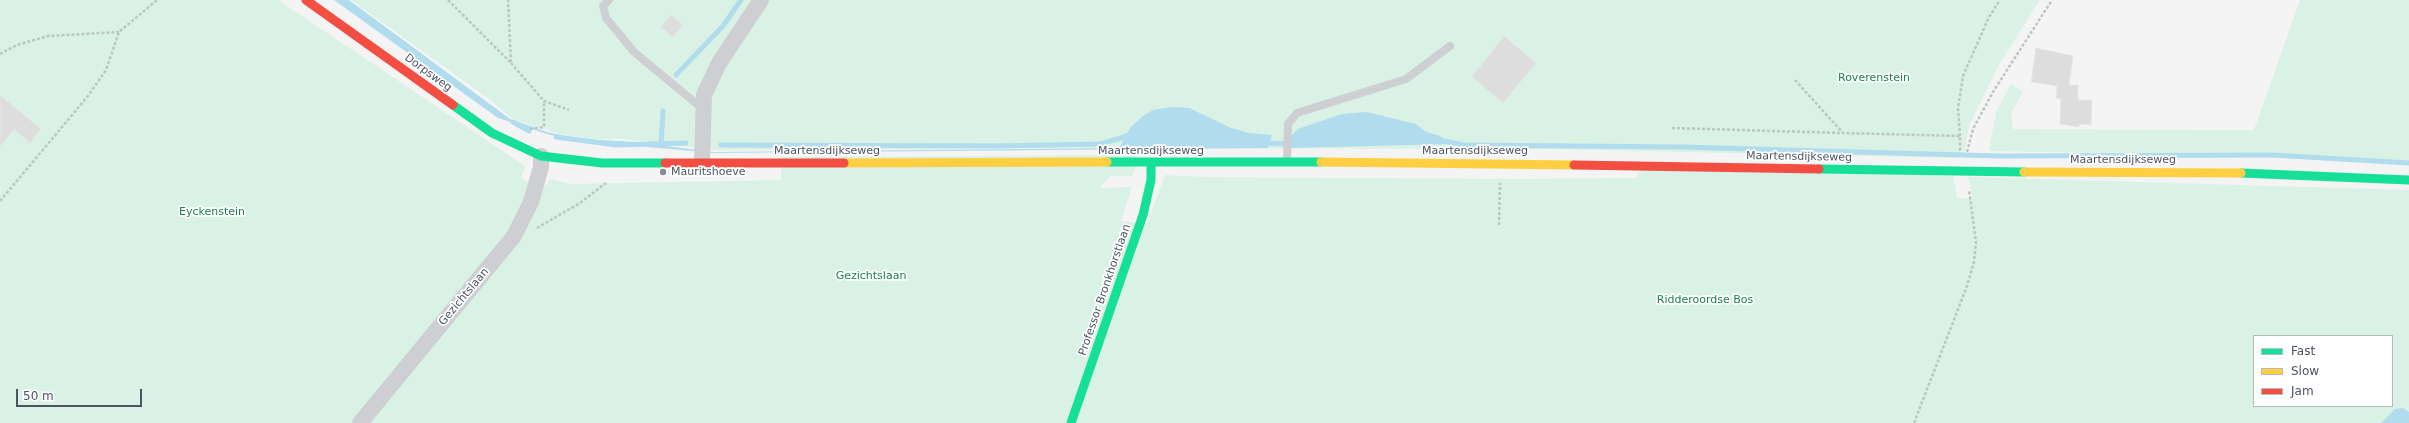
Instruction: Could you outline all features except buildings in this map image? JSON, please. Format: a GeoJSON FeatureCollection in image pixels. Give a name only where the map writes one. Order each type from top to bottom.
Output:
{"type":"FeatureCollection","features":[{"type":"Feature","properties":{"kind":"street","name":"Dorpsweg"},"geometry":{"type":"LineString","coordinates":[[306,0],[477,124],[541,156]]}},
{"type":"Feature","properties":{"kind":"street"},"geometry":{"type":"LineString","coordinates":[[702,163],[704,95],[719,63],[761,0]]}},
{"type":"Feature","properties":{"kind":"street","name":"Maartensdijkseweg"},"geometry":{"type":"LineString","coordinates":[[541,156],[602,163],[1287,162],[1968,172],[2269,173],[2409,180]]}},
{"type":"Feature","properties":{"kind":"street","name":"Gezichtslaan"},"geometry":{"type":"LineString","coordinates":[[360,423],[514,236],[531,202],[541,167],[541,156]]}},
{"type":"Feature","properties":{"kind":"street","name":"Professor Bronkhorstlaan"},"geometry":{"type":"LineString","coordinates":[[1071,423],[1143,215],[1151,180],[1151,163]]}},
{"type":"Feature","properties":{"kind":"lane"},"geometry":{"type":"LineString","coordinates":[[609,0],[604,6],[606,18],[634,52],[703,109]]}},
{"type":"Feature","properties":{"kind":"lane"},"geometry":{"type":"LineString","coordinates":[[1287,162],[1288,124],[1297,113],[1406,79],[1450,46]]}},
{"type":"Feature","properties":{"kind":"path"},"geometry":{"type":"LineString","coordinates":[[0,201],[88,96],[106,70],[119,32],[157,0]]}},
{"type":"Feature","properties":{"kind":"path"},"geometry":{"type":"LineString","coordinates":[[448,0],[511,63],[544,100],[569,110]]}},
{"type":"Feature","properties":{"kind":"path"},"geometry":{"type":"LineString","coordinates":[[508,0],[511,63]]}},
{"type":"Feature","properties":{"kind":"path"},"geometry":{"type":"LineString","coordinates":[[1960,147],[1958,108],[1963,76],[1989,16],[2000,0]]}},
{"type":"Feature","properties":{"kind":"path"},"geometry":{"type":"LineString","coordinates":[[1968,172],[1967,150],[1973,129],[2018,50],[2052,0]]}},
{"type":"Feature","properties":{"kind":"path"},"geometry":{"type":"LineString","coordinates":[[0,54],[17,45],[48,36],[119,32]]}},
{"type":"Feature","properties":{"kind":"path"},"geometry":{"type":"LineString","coordinates":[[1795,80],[1843,133]]}},
{"type":"Feature","properties":{"kind":"path"},"geometry":{"type":"LineString","coordinates":[[522,130],[544,127],[544,100]]}},
{"type":"Feature","properties":{"kind":"path"},"geometry":{"type":"LineString","coordinates":[[1672,128],[1960,136]]}},
{"type":"Feature","properties":{"kind":"path"},"geometry":{"type":"LineString","coordinates":[[1499,180],[1499,225]]}},
{"type":"Feature","properties":{"kind":"path"},"geometry":{"type":"LineString","coordinates":[[514,236],[528,234],[580,204],[607,182]]}},
{"type":"Feature","properties":{"kind":"path"},"geometry":{"type":"LineString","coordinates":[[1914,423],[1967,286],[1974,262],[1976,242],[1969,188]]}},
{"type":"Feature","properties":{"kind":"green space"},"geometry":{"type":"Polygon","coordinates":[[[0,0],[278,0],[525,166],[521,178],[531,185],[548,185],[549,179],[572,184],[781,180],[781,157],[1140,155],[1132,176],[1110,176],[1100,188],[1132,187],[1121,221],[1147,224],[1165,175],[1204,177],[1511,179],[1636,178],[1641,170],[1953,176],[1957,198],[1973,199],[1968,177],[2409,190],[2409,423],[0,423],[0,0]]]}},
{"type":"Feature","properties":{"kind":"green space","name":"Roverenstein"},"geometry":{"type":"Polygon","coordinates":[[[351,0],[2040,0],[1997,68],[1969,126],[1965,151],[1961,151],[1960,158],[1546,149],[1057,148],[714,150],[623,139],[590,139],[550,132],[550,130],[535,127],[511,118],[489,99],[351,0]]]}},
{"type":"Feature","properties":{"kind":"green space"},"geometry":{"type":"Polygon","coordinates":[[[2300,0],[2409,0],[2409,162],[2265,156],[1989,151],[1996,112],[2011,84],[2023,92],[2011,113],[2013,129],[2254,130],[2300,0]]]}},
{"type":"Feature","properties":{"kind":"water"},"geometry":{"type":"Polygon","coordinates":[[[334,0],[349,0],[510,119],[550,133],[584,139],[636,142],[713,152],[1119,148],[1130,128],[1143,116],[1153,110],[1172,107],[1189,108],[1231,128],[1249,133],[1272,135],[1268,148],[947,151],[713,153],[582,141],[550,135],[498,118],[334,0]]]}},
{"type":"Feature","properties":{"kind":"water"},"geometry":{"type":"Polygon","coordinates":[[[1366,112],[1416,124],[1426,132],[1440,136],[1451,144],[1291,148],[1291,136],[1298,129],[1342,114],[1366,112]]]}},
{"type":"Feature","properties":{"kind":"water"},"geometry":{"type":"Polygon","coordinates":[[[2403,408],[2409,412],[2409,423],[2381,423],[2395,409],[2403,408]]]}},
{"type":"Feature","properties":{"kind":"waterway"},"geometry":{"type":"LineString","coordinates":[[676,75],[723,26],[741,0]]}},
{"type":"Feature","properties":{"kind":"waterway"},"geometry":{"type":"LineString","coordinates":[[661,144],[663,111]]}},
{"type":"Feature","properties":{"kind":"waterway"},"geometry":{"type":"LineString","coordinates":[[513,122],[529,131]]}},
{"type":"Feature","properties":{"kind":"waterway"},"geometry":{"type":"LineString","coordinates":[[721,145],[996,146],[1100,144],[1131,135]]}},
{"type":"Feature","properties":{"kind":"waterway"},"geometry":{"type":"LineString","coordinates":[[556,137],[616,145],[686,143]]}},
{"type":"Feature","properties":{"kind":"waterway"},"geometry":{"type":"LineString","coordinates":[[1445,141],[1463,145],[1682,147],[1999,156],[2273,155],[2409,163]]}},
{"type":"Feature","properties":{"kind":"waterway"},"geometry":{"type":"LineString","coordinates":[[1263,143],[1289,144]]}},
{"type":"Feature","properties":{"kind":"traffic: fast"},"geometry":{"type":"LineString","coordinates":[[453,105],[492,133],[541,156],[602,163],[665,163]]}},
{"type":"Feature","properties":{"kind":"traffic: fast"},"geometry":{"type":"LineString","coordinates":[[1107,162],[1321,162]]}},
{"type":"Feature","properties":{"kind":"traffic: fast"},"geometry":{"type":"LineString","coordinates":[[1071,423],[1143,215],[1151,180],[1151,163]]}},
{"type":"Feature","properties":{"kind":"traffic: fast"},"geometry":{"type":"LineString","coordinates":[[1819,169],[2024,172]]}},
{"type":"Feature","properties":{"kind":"traffic: fast"},"geometry":{"type":"LineString","coordinates":[[2241,173],[2409,180]]}},
{"type":"Feature","properties":{"kind":"traffic: slow"},"geometry":{"type":"LineString","coordinates":[[844,163],[1107,162]]}},
{"type":"Feature","properties":{"kind":"traffic: slow"},"geometry":{"type":"LineString","coordinates":[[1321,162],[1574,165]]}},
{"type":"Feature","properties":{"kind":"traffic: slow"},"geometry":{"type":"LineString","coordinates":[[2024,172],[2241,173]]}},
{"type":"Feature","properties":{"kind":"traffic: jam"},"geometry":{"type":"LineString","coordinates":[[306,0],[453,105]]}},
{"type":"Feature","properties":{"kind":"traffic: jam"},"geometry":{"type":"LineString","coordinates":[[665,163],[844,163]]}},
{"type":"Feature","properties":{"kind":"traffic: jam"},"geometry":{"type":"LineString","coordinates":[[1574,165],[1819,169]]}},
{"type":"Feature","properties":{"kind":"place","name":"Mauritshoeve"},"geometry":{"type":"Point","coordinates":[663,172]}},
{"type":"Feature","properties":{"kind":"park label","name":"Eyckenstein"},"geometry":{"type":"Point","coordinates":[212,212]}},
{"type":"Feature","properties":{"kind":"park label","name":"Ridderoordse Bos"},"geometry":{"type":"Point","coordinates":[1705,300]}}]}
